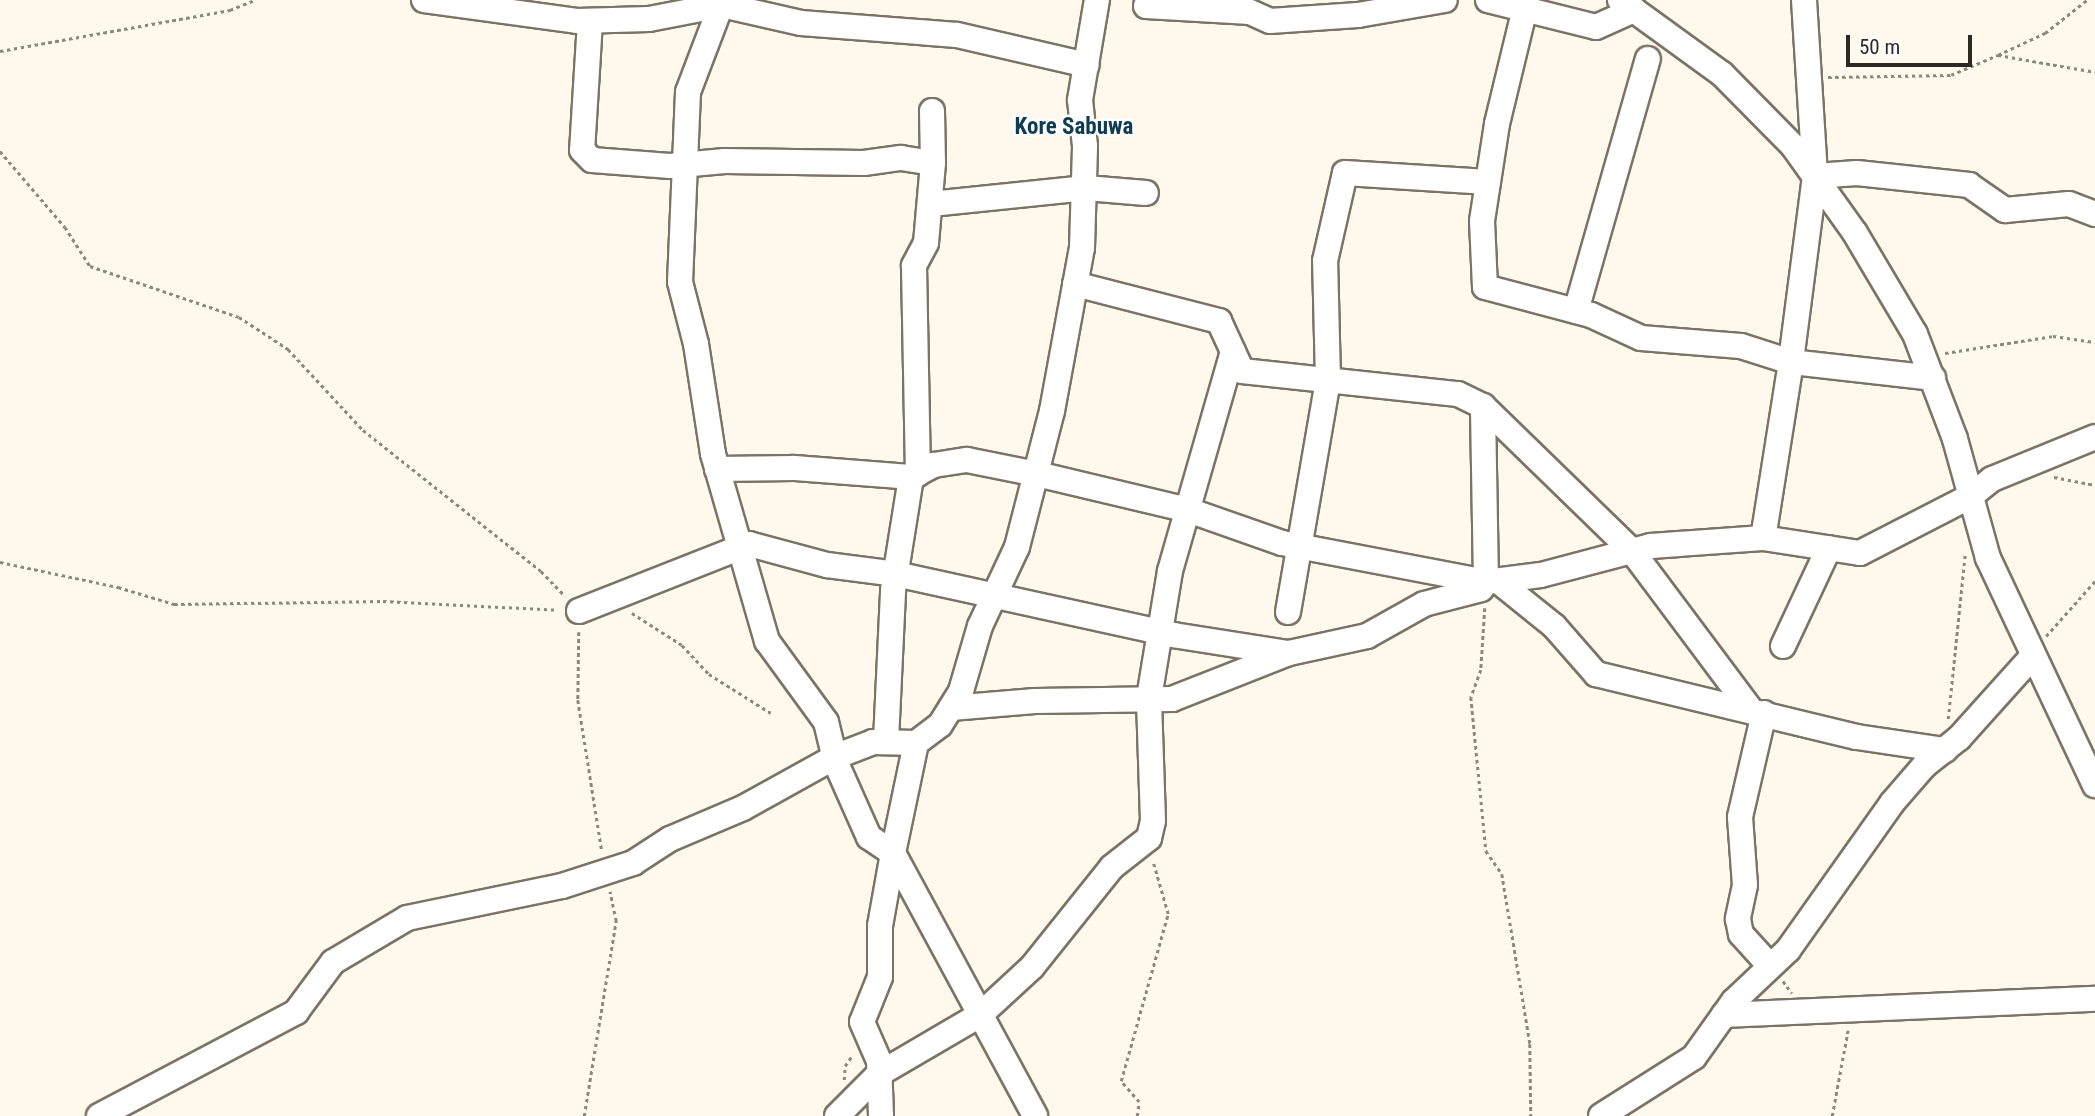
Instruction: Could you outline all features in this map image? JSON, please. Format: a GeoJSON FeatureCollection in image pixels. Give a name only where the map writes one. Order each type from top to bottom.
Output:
{"type":"FeatureCollection","features":[{"type":"Feature","properties":{"kind":"street"},"geometry":{"type":"LineString","coordinates":[[424,0],[590,21],[649,19],[723,2],[801,23],[957,35],[1087,65]]}},
{"type":"Feature","properties":{"kind":"street"},"geometry":{"type":"LineString","coordinates":[[99,1116],[296,1013],[333,962],[407,918],[562,886],[634,863],[670,839],[743,808],[837,756],[886,741],[916,743],[940,725],[961,691],[980,626],[1017,547],[1037,474],[1075,284],[1086,188],[1080,100],[1097,0]]}},
{"type":"Feature","properties":{"kind":"street"},"geometry":{"type":"LineString","coordinates":[[1146,6],[1259,8],[1269,21],[1358,15],[1445,0]]}},
{"type":"Feature","properties":{"kind":"street"},"geometry":{"type":"LineString","coordinates":[[1488,0],[1596,27],[1627,5],[1722,74],[1793,146],[1855,233],[1929,368],[1971,496],[1988,558],[2031,656],[2093,777]]}},
{"type":"Feature","properties":{"kind":"street"},"geometry":{"type":"LineString","coordinates":[[1763,538],[1791,362],[1815,177],[1804,0]]}},
{"type":"Feature","properties":{"kind":"street"},"geometry":{"type":"LineString","coordinates":[[723,2],[688,92],[680,282],[696,344],[717,469],[742,547],[767,641],[826,722],[869,837],[893,853],[1035,1116]]}},
{"type":"Feature","properties":{"kind":"street"},"geometry":{"type":"LineString","coordinates":[[1525,8],[1482,221],[1485,287],[1576,311],[1641,338],[1741,346],[1791,362],[1929,368]]}},
{"type":"Feature","properties":{"kind":"street"},"geometry":{"type":"LineString","coordinates":[[590,21],[582,150],[592,160],[686,166],[725,161],[864,163],[901,158],[933,163]]}},
{"type":"Feature","properties":{"kind":"street"},"geometry":{"type":"LineString","coordinates":[[1576,311],[1648,59]]}},
{"type":"Feature","properties":{"kind":"street"},"geometry":{"type":"LineString","coordinates":[[886,741],[896,574],[915,475],[914,266],[926,243],[931,204],[932,111]]}},
{"type":"Feature","properties":{"kind":"street"},"geometry":{"type":"LineString","coordinates":[[1288,612],[1328,380],[1325,261],[1345,173],[1488,182]]}},
{"type":"Feature","properties":{"kind":"street"},"geometry":{"type":"LineString","coordinates":[[1815,177],[1857,173],[1969,185],[2005,210],[2069,204],[2095,214]]}},
{"type":"Feature","properties":{"kind":"street"},"geometry":{"type":"LineString","coordinates":[[931,204],[1086,188],[1146,193]]}},
{"type":"Feature","properties":{"kind":"street"},"geometry":{"type":"LineString","coordinates":[[1075,284],[1219,321],[1242,371],[1458,394],[1483,407],[1632,551],[1757,711],[1740,817],[1745,885],[1738,919],[1741,934],[1770,966]]}},
{"type":"Feature","properties":{"kind":"street"},"geometry":{"type":"LineString","coordinates":[[839,1113],[879,1073],[980,1014],[1032,967],[1112,867],[1149,838],[1153,821],[1149,698],[1170,571],[1233,352]]}},
{"type":"Feature","properties":{"kind":"street"},"geometry":{"type":"LineString","coordinates":[[1483,407],[1492,582]]}},
{"type":"Feature","properties":{"kind":"street"},"geometry":{"type":"LineString","coordinates":[[717,469],[794,468],[915,475],[934,465],[967,460],[1188,510],[1298,546],[1492,582],[1541,575],[1632,551],[1763,538],[1860,553],[1971,496],[1992,480],[2095,437]]}},
{"type":"Feature","properties":{"kind":"street"},"geometry":{"type":"LineString","coordinates":[[591,607],[749,544],[827,565],[896,574],[1162,632],[1289,653]]}},
{"type":"Feature","properties":{"kind":"street"},"geometry":{"type":"LineString","coordinates":[[1783,646],[1829,548]]}},
{"type":"Feature","properties":{"kind":"street"},"geometry":{"type":"LineString","coordinates":[[950,708],[1172,699],[1289,653],[1367,636],[1424,604],[1481,589],[1492,582]]}},
{"type":"Feature","properties":{"kind":"street"},"geometry":{"type":"LineString","coordinates":[[1492,582],[1554,626],[1597,674],[1857,737],[1945,750]]}},
{"type":"Feature","properties":{"kind":"street"},"geometry":{"type":"LineString","coordinates":[[1601,1116],[1694,1057],[1724,1015],[1788,950],[1892,803],[2031,656]]}},
{"type":"Feature","properties":{"kind":"street"},"geometry":{"type":"LineString","coordinates":[[881,1116],[879,1073],[862,1022],[880,977],[880,926],[916,743]]}},
{"type":"Feature","properties":{"kind":"street"},"geometry":{"type":"LineString","coordinates":[[1724,1015],[2095,999]]}},
{"type":"Feature","properties":{"kind":"path"},"geometry":{"type":"LineString","coordinates":[[0,51],[230,10],[255,0]]}},
{"type":"Feature","properties":{"kind":"path"},"geometry":{"type":"LineString","coordinates":[[1809,78],[1951,75],[2045,33],[2087,0]]}},
{"type":"Feature","properties":{"kind":"path"},"geometry":{"type":"LineString","coordinates":[[1998,55],[2095,72]]}},
{"type":"Feature","properties":{"kind":"path"},"geometry":{"type":"LineString","coordinates":[[0,151],[65,227],[90,266],[239,317],[288,349],[363,430],[541,571],[591,607]]}},
{"type":"Feature","properties":{"kind":"path"},"geometry":{"type":"LineString","coordinates":[[1929,368],[2053,336],[2095,342]]}},
{"type":"Feature","properties":{"kind":"path"},"geometry":{"type":"LineString","coordinates":[[2038,460],[2042,475],[2095,485]]}},
{"type":"Feature","properties":{"kind":"path"},"geometry":{"type":"LineString","coordinates":[[1945,750],[1965,549]]}},
{"type":"Feature","properties":{"kind":"path"},"geometry":{"type":"LineString","coordinates":[[0,562],[174,604],[383,601],[591,607],[646,618],[681,645],[709,674],[771,713]]}},
{"type":"Feature","properties":{"kind":"path"},"geometry":{"type":"LineString","coordinates":[[2031,656],[2095,581]]}},
{"type":"Feature","properties":{"kind":"path"},"geometry":{"type":"LineString","coordinates":[[1492,582],[1480,670],[1471,697],[1486,851],[1502,874],[1530,1044],[1531,1116]]}},
{"type":"Feature","properties":{"kind":"path"},"geometry":{"type":"LineString","coordinates":[[1138,1116],[1139,1102],[1121,1081],[1168,914],[1157,886],[1149,838]]}},
{"type":"Feature","properties":{"kind":"path"},"geometry":{"type":"LineString","coordinates":[[1770,966],[1807,1012]]}},
{"type":"Feature","properties":{"kind":"path"},"geometry":{"type":"LineString","coordinates":[[1832,1116],[1852,1010]]}},
{"type":"Feature","properties":{"kind":"path"},"geometry":{"type":"LineString","coordinates":[[839,1113],[845,1066],[867,1035]]}},
{"type":"Feature","properties":{"kind":"district","name":"Kore Sabuwa"},"geometry":{"type":"Point","coordinates":[1074,127]}}]}
